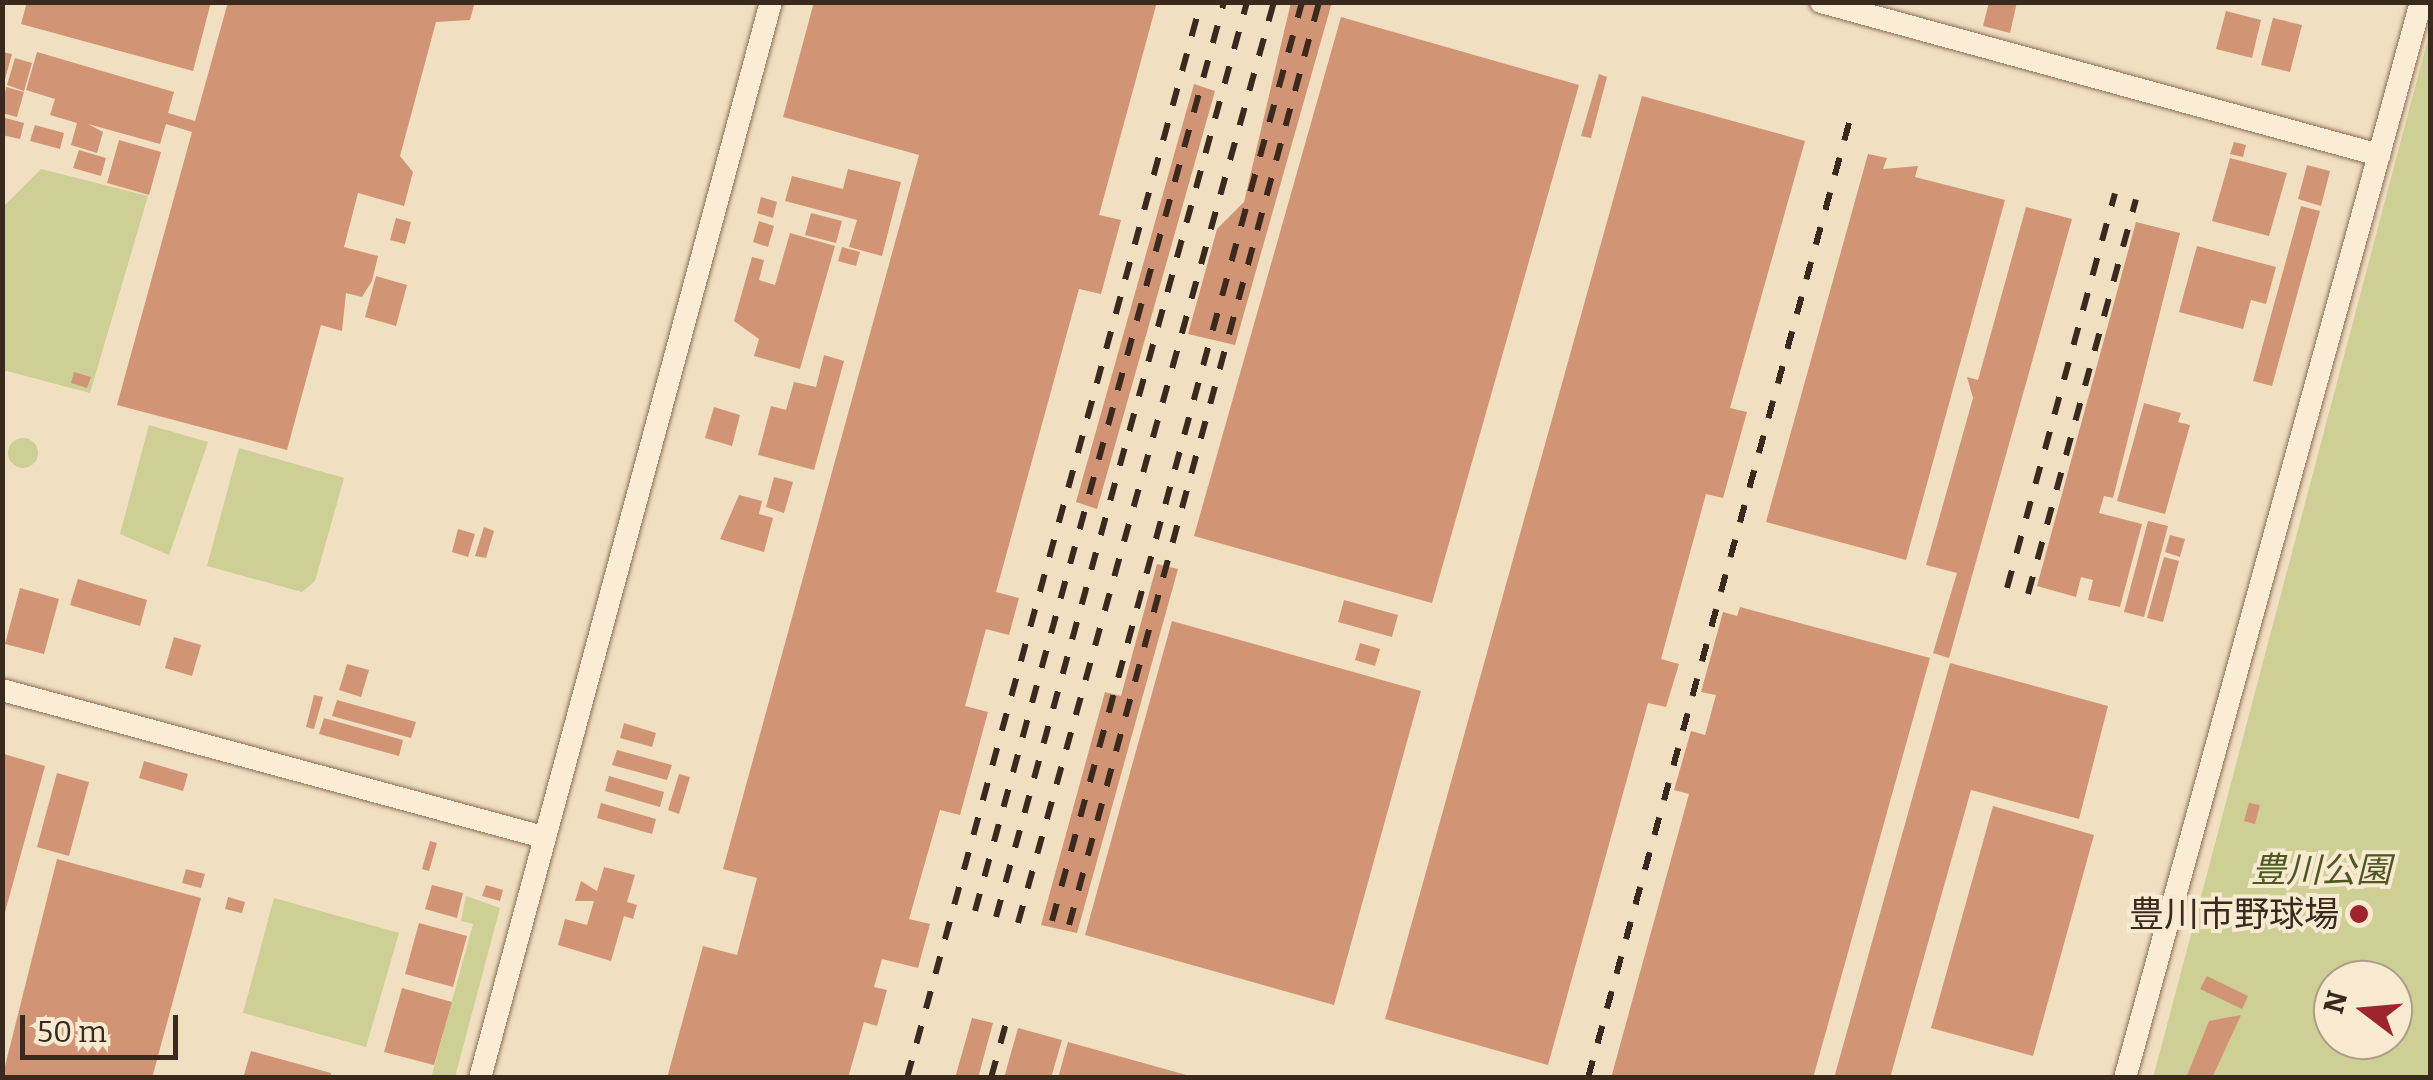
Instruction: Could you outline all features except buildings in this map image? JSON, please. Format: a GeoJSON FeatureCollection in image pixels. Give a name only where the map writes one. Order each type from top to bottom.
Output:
{"type":"FeatureCollection","features":[{"type":"Feature","properties":{"kind":"street"},"geometry":{"type":"LineString","coordinates":[[480,1078],[771,2]]}},
{"type":"Feature","properties":{"kind":"street"},"geometry":{"type":"LineString","coordinates":[[1821,2],[2379,156]]}},
{"type":"Feature","properties":{"kind":"street"},"geometry":{"type":"LineString","coordinates":[[2125,1078],[2420,2]]}},
{"type":"Feature","properties":{"kind":"street"},"geometry":{"type":"LineString","coordinates":[[2,690],[544,837]]}},
{"type":"Feature","properties":{"kind":"green space","name":"豊川公園"},"geometry":{"type":"Polygon","coordinates":[[[2430,32],[2430,1077],[2153,1078],[2430,32]]]}},
{"type":"Feature","properties":{"kind":"green space"},"geometry":{"type":"Polygon","coordinates":[[[41,169],[148,196],[90,393],[3,370],[2,208],[41,169]]]}},
{"type":"Feature","properties":{"kind":"green space"},"geometry":{"type":"Polygon","coordinates":[[[149,425],[208,442],[169,555],[120,534],[149,425]]]}},
{"type":"Feature","properties":{"kind":"green space"},"geometry":{"type":"Polygon","coordinates":[[[23,438],[34,442],[38,453],[34,464],[23,468],[12,464],[8,453],[12,442],[23,438]]]}},
{"type":"Feature","properties":{"kind":"green space"},"geometry":{"type":"Polygon","coordinates":[[[239,448],[344,478],[315,581],[302,592],[207,566],[239,448]]]}},
{"type":"Feature","properties":{"kind":"green space"},"geometry":{"type":"Polygon","coordinates":[[[466,896],[500,908],[455,1077],[431,1078],[473,924],[461,921],[466,896]]]}},
{"type":"Feature","properties":{"kind":"green space"},"geometry":{"type":"Polygon","coordinates":[[[274,898],[399,933],[366,1047],[243,1013],[274,898]]]}},
{"type":"Feature","properties":{"kind":"railway"},"geometry":{"type":"LineString","coordinates":[[907,1078],[1201,2]]}},
{"type":"Feature","properties":{"kind":"railway"},"geometry":{"type":"LineString","coordinates":[[975,911],[1224,2]]}},
{"type":"Feature","properties":{"kind":"railway"},"geometry":{"type":"LineString","coordinates":[[996,917],[1247,2]]}},
{"type":"Feature","properties":{"kind":"railway"},"geometry":{"type":"LineString","coordinates":[[1018,923],[1274,2]]}},
{"type":"Feature","properties":{"kind":"railway"},"geometry":{"type":"LineString","coordinates":[[1052,921],[1302,2]]}},
{"type":"Feature","properties":{"kind":"railway"},"geometry":{"type":"LineString","coordinates":[[1069,925],[1319,2]]}},
{"type":"Feature","properties":{"kind":"railway"},"geometry":{"type":"LineString","coordinates":[[1588,1078],[1849,123]]}},
{"type":"Feature","properties":{"kind":"railway"},"geometry":{"type":"LineString","coordinates":[[2007,588],[2115,193]]}},
{"type":"Feature","properties":{"kind":"railway"},"geometry":{"type":"LineString","coordinates":[[2028,594],[2136,199]]}},
{"type":"Feature","properties":{"kind":"railway"},"geometry":{"type":"LineString","coordinates":[[991,1078],[1006,1023]]}},
{"type":"Feature","properties":{"kind":"place","name":"豊川市野球場"},"geometry":{"type":"Point","coordinates":[2359,914]}}]}
